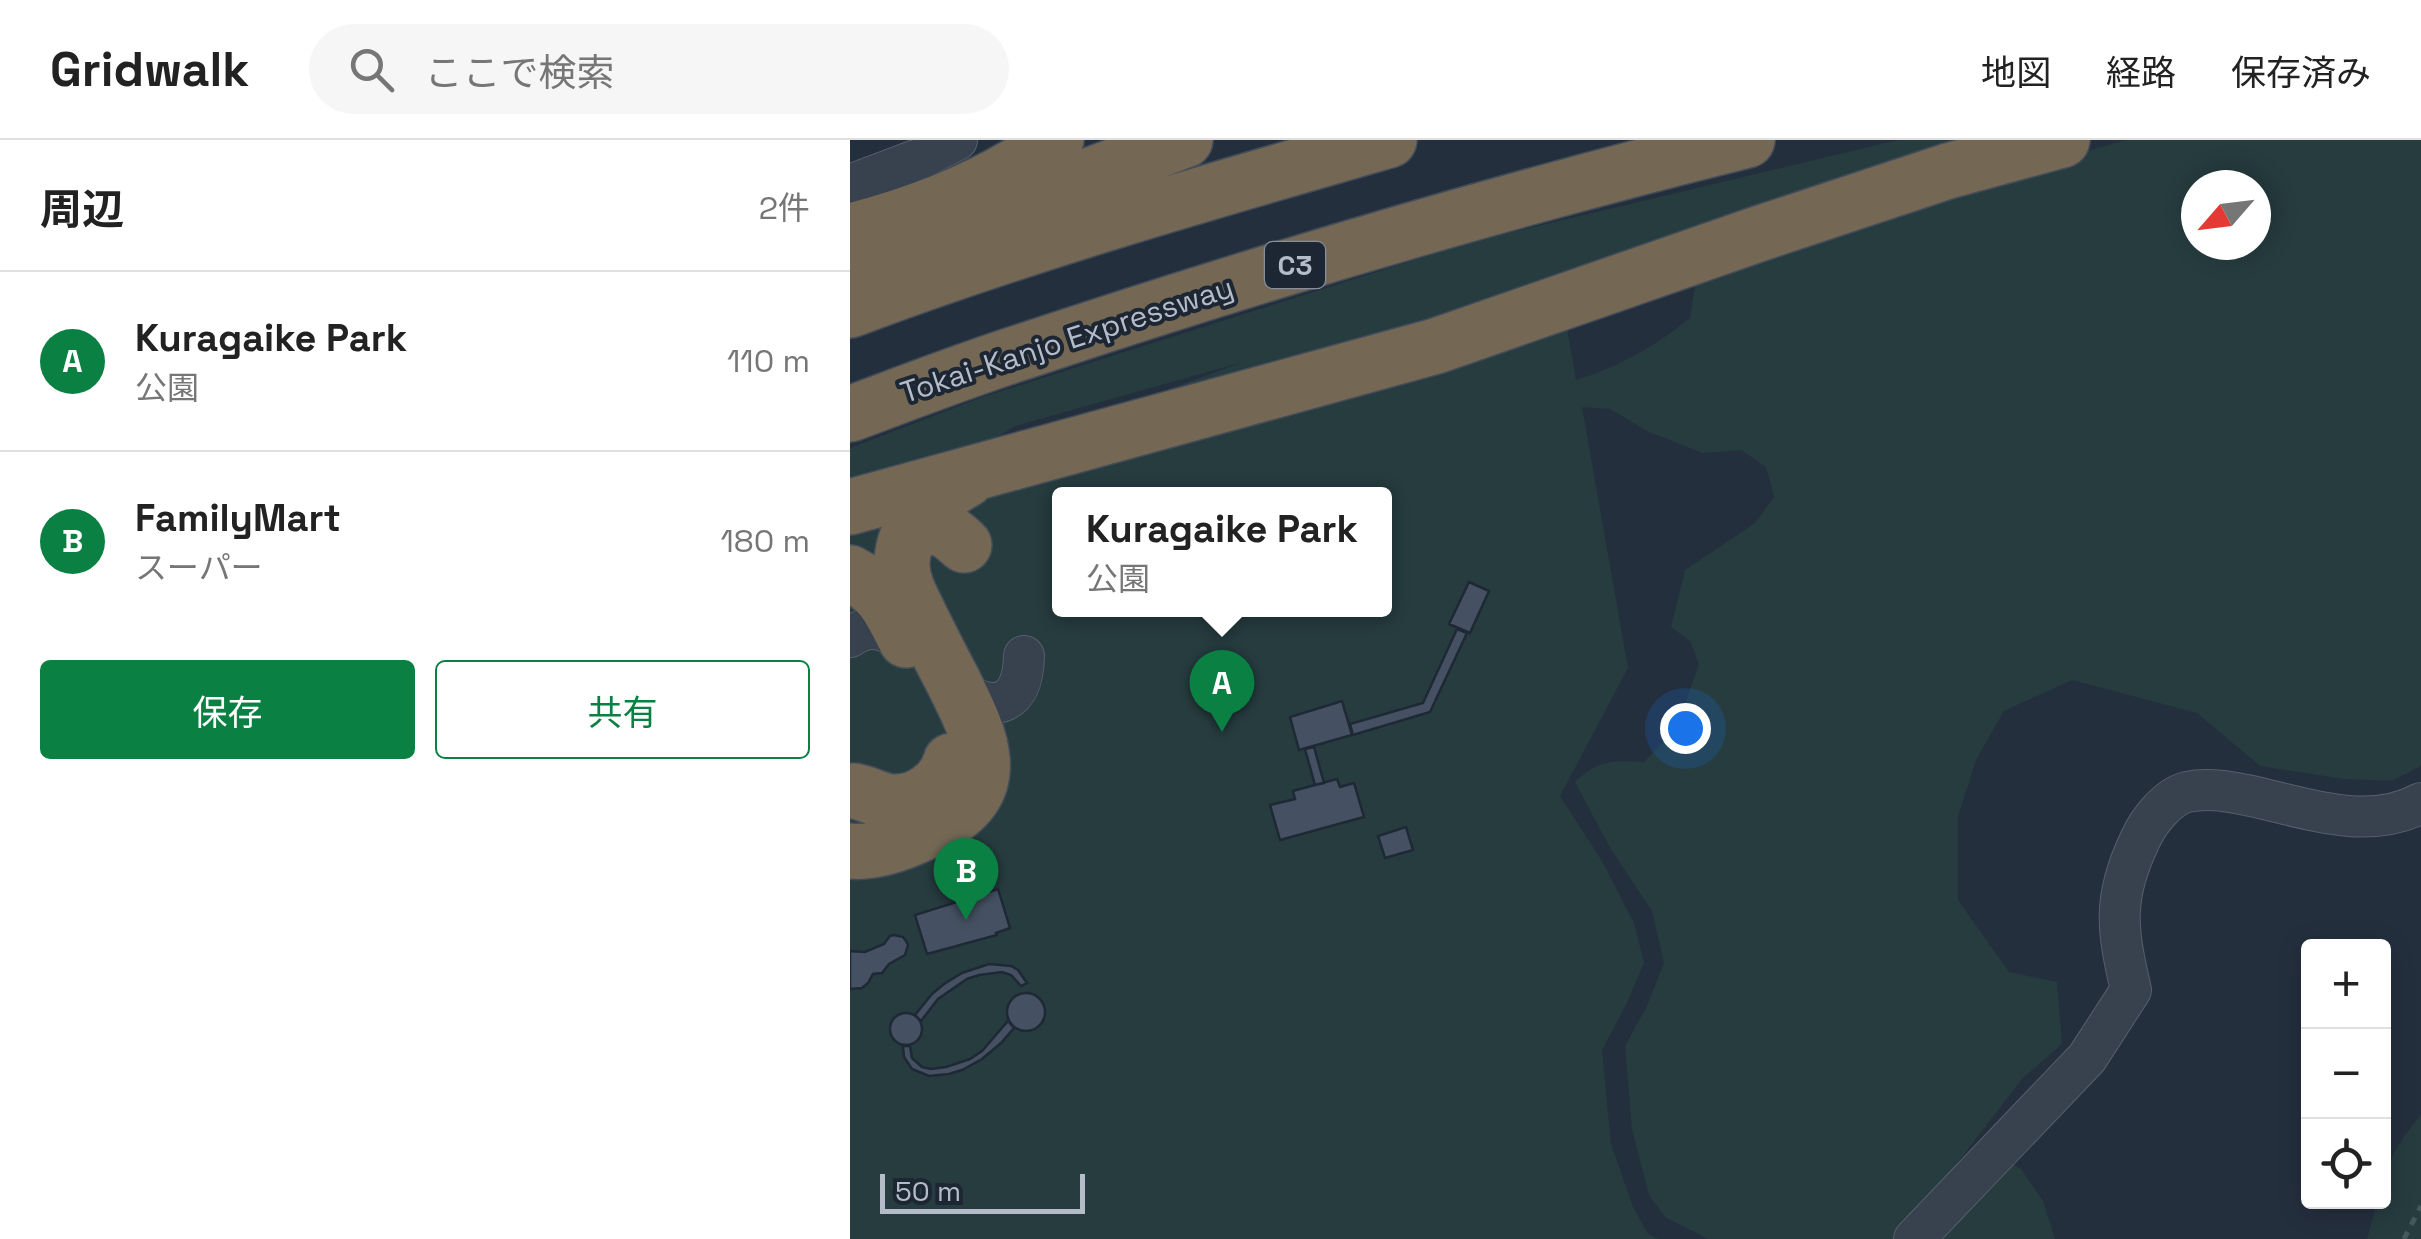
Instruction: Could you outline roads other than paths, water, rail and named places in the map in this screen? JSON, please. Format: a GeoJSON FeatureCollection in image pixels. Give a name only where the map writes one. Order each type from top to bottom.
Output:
{"type":"FeatureCollection","features":[{"type":"Feature","properties":{"kind":"highway"},"geometry":{"type":"LineString","coordinates":[[850,205],[918,186],[963,168],[1014,140]]}},
{"type":"Feature","properties":{"kind":"highway"},"geometry":{"type":"LineString","coordinates":[[850,231],[955,196],[1005,172],[1056,140]]}},
{"type":"Feature","properties":{"kind":"highway"},"geometry":{"type":"LineString","coordinates":[[850,276],[1028,198],[1185,140]]}},
{"type":"Feature","properties":{"kind":"highway"},"geometry":{"type":"LineString","coordinates":[[850,310],[1177,201],[1389,140]]}},
{"type":"Feature","properties":{"kind":"highway","name":"Tokai-Kanjo Expressway"},"geometry":{"type":"LineString","coordinates":[[850,414],[1026,350],[1272,272],[1580,182],[1747,140]]}},
{"type":"Feature","properties":{"kind":"highway"},"geometry":{"type":"LineString","coordinates":[[850,507],[1436,346],[1930,177],[2062,140]]}},
{"type":"Feature","properties":{"kind":"highway"},"geometry":{"type":"LineString","coordinates":[[850,849],[865,852],[930,830],[957,816],[980,780],[983,758],[978,731],[907,589],[902,560],[912,528],[928,507],[946,492],[987,470]]}},
{"type":"Feature","properties":{"kind":"highway"},"geometry":{"type":"LineString","coordinates":[[906,543],[916,530],[929,525],[946,529],[964,544]]}},
{"type":"Feature","properties":{"kind":"highway"},"geometry":{"type":"LineString","coordinates":[[850,573],[870,584],[885,599],[948,730],[953,753],[950,768],[940,782],[907,800],[880,800],[852,786]]}},
{"type":"Feature","properties":{"kind":"street"},"geometry":{"type":"LineString","coordinates":[[850,185],[957,140]]}},
{"type":"Feature","properties":{"kind":"street"},"geometry":{"type":"LineString","coordinates":[[850,636],[874,628],[888,631],[908,645]]}},
{"type":"Feature","properties":{"kind":"street"},"geometry":{"type":"LineString","coordinates":[[956,688],[988,704],[1004,700],[1016,692],[1024,675],[1024,656]]}},
{"type":"Feature","properties":{"kind":"street"},"geometry":{"type":"LineString","coordinates":[[850,849],[860,824],[860,808],[852,786]]}},
{"type":"Feature","properties":{"kind":"street"},"geometry":{"type":"LineString","coordinates":[[1914,1239],[2086,1058],[2131,990],[2120,939],[2119,901],[2129,862],[2147,826],[2170,802],[2183,793],[2217,789],[2346,816],[2374,818],[2421,802]]}},
{"type":"Feature","properties":{"kind":"place","name":"Kuragaike Park"},"geometry":{"type":"Point","coordinates":[1222,732]}},
{"type":"Feature","properties":{"kind":"place","name":"FamilyMart"},"geometry":{"type":"Point","coordinates":[966,920]}}]}
